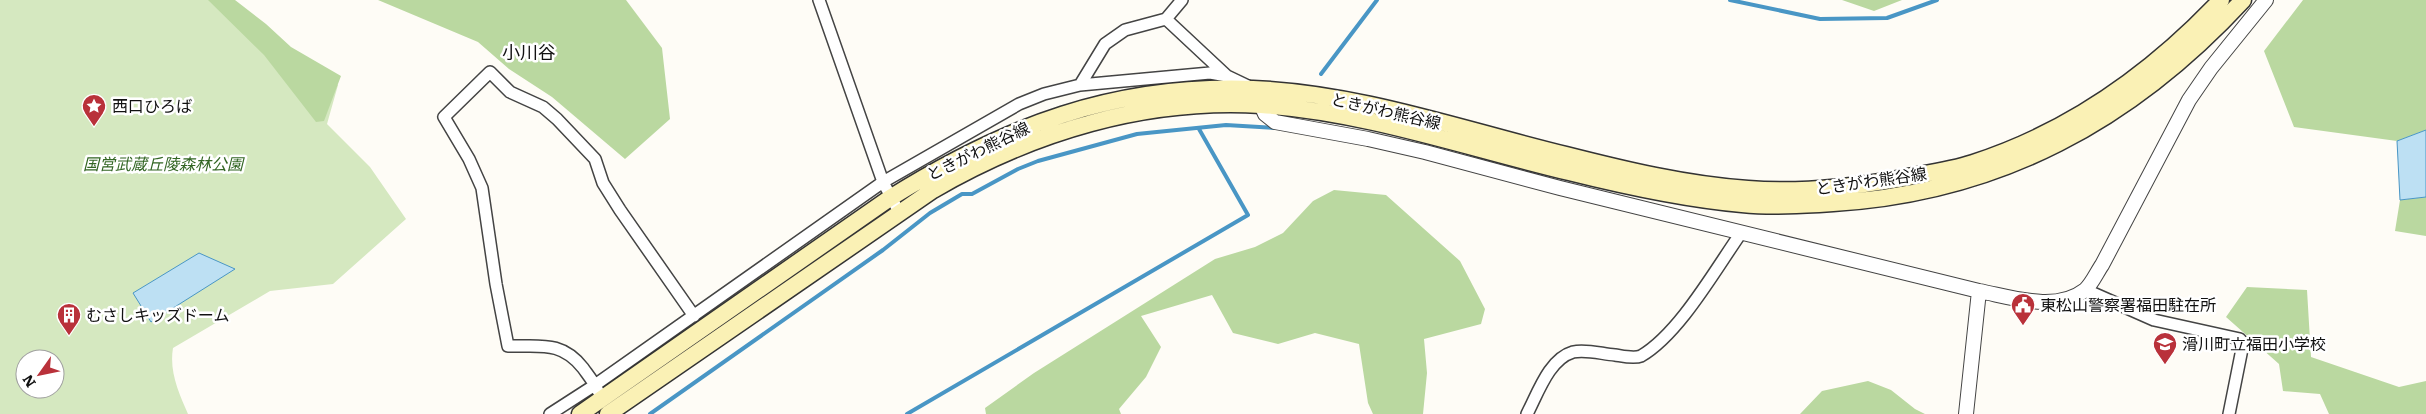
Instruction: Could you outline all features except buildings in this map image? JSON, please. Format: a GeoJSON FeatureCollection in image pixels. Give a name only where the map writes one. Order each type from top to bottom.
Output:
{"type":"FeatureCollection","features":[{"type":"Feature","properties":{"kind":"main road","name":"ときがわ熊谷線"},"geometry":{"type":"LineString","coordinates":[[580,414],[890,198],[966,153],[1003,136],[1070,111],[1110,101],[1158,93],[1215,89],[1255,89],[1301,93],[1399,112],[1570,156],[1661,177],[1747,189],[1793,191],[1850,188],[1973,163],[2028,140],[2084,112],[2127,85],[2160,59],[2221,0]]}},
{"type":"Feature","properties":{"kind":"main road","name":"ときがわ熊谷線"},"geometry":{"type":"LineString","coordinates":[[602,399],[972,168],[1018,147],[1076,126],[1161,109],[1215,105],[1261,105],[1354,119],[1571,173],[1670,194],[1743,204],[1806,205],[1866,201],[1944,187],[2000,170],[2071,137],[2132,99],[2178,65],[2243,0]]}},
{"type":"Feature","properties":{"kind":"street"},"geometry":{"type":"LineString","coordinates":[[819,0],[882,182],[899,212]]}},
{"type":"Feature","properties":{"kind":"street"},"geometry":{"type":"LineString","coordinates":[[1080,85],[1105,44],[1125,30],[1166,18],[1182,0]]}},
{"type":"Feature","properties":{"kind":"street"},"geometry":{"type":"LineString","coordinates":[[550,414],[602,399],[694,316],[882,182],[1019,104],[1044,94],[1080,85],[1210,73],[1227,76],[1255,89],[1265,114],[1276,122],[1425,152],[1741,233],[1979,291],[2030,301],[2056,301],[2071,298],[2086,290],[2102,264],[2189,100],[2211,68],[2266,0]]}},
{"type":"Feature","properties":{"kind":"street"},"geometry":{"type":"LineString","coordinates":[[1166,18],[1227,76]]}},
{"type":"Feature","properties":{"kind":"street"},"geometry":{"type":"LineString","coordinates":[[602,399],[576,359],[561,348],[508,346],[482,188],[469,159],[444,117],[490,72],[510,92],[543,107],[595,159],[603,183],[620,210],[694,316]]}},
{"type":"Feature","properties":{"kind":"street"},"geometry":{"type":"LineString","coordinates":[[1527,414],[1556,362],[1565,356],[1574,352],[1589,352],[1638,358],[1652,349],[1678,323],[1741,233]]}},
{"type":"Feature","properties":{"kind":"street"},"geometry":{"type":"LineString","coordinates":[[2086,290],[2154,320],[2240,339],[2242,344],[2229,414]]}},
{"type":"Feature","properties":{"kind":"street"},"geometry":{"type":"LineString","coordinates":[[1966,414],[1979,291]]}},
{"type":"Feature","properties":{"kind":"green space","name":"国営武蔵丘陵森林公園"},"geometry":{"type":"Polygon","coordinates":[[[0,0],[226,0],[338,85],[327,124],[370,167],[406,219],[333,284],[270,291],[173,348],[172,365],[174,374],[178,390],[188,414],[0,414],[0,0]]]}},
{"type":"Feature","properties":{"kind":"green space"},"geometry":{"type":"Polygon","coordinates":[[[208,0],[235,0],[266,24],[291,47],[341,76],[324,121],[316,122],[264,55],[208,0]]]}},
{"type":"Feature","properties":{"kind":"green space"},"geometry":{"type":"Polygon","coordinates":[[[378,0],[626,0],[662,48],[670,119],[625,159],[552,97],[509,69],[478,42],[378,0]]]}},
{"type":"Feature","properties":{"kind":"green space"},"geometry":{"type":"Polygon","coordinates":[[[1842,0],[1902,0],[1874,11],[1842,0]]]}},
{"type":"Feature","properties":{"kind":"green space"},"geometry":{"type":"Polygon","coordinates":[[[2303,0],[2426,0],[2426,130],[2397,141],[2294,127],[2264,51],[2303,0]]]}},
{"type":"Feature","properties":{"kind":"green space"},"geometry":{"type":"Polygon","coordinates":[[[1334,190],[1386,195],[1460,261],[1485,309],[1481,324],[1424,339],[1427,373],[1423,414],[1373,414],[1368,403],[1359,344],[1315,333],[1278,344],[1233,333],[1212,295],[1141,316],[1161,347],[1146,377],[1119,409],[1121,414],[986,414],[985,408],[1034,373],[1215,259],[1255,247],[1283,233],[1313,201],[1334,190]]]}},
{"type":"Feature","properties":{"kind":"green space"},"geometry":{"type":"Polygon","coordinates":[[[2426,197],[2426,236],[2395,231],[2400,200],[2426,197]]]}},
{"type":"Feature","properties":{"kind":"green space"},"geometry":{"type":"Polygon","coordinates":[[[2247,287],[2307,290],[2311,357],[2399,387],[2426,381],[2426,414],[2329,414],[2320,394],[2283,391],[2279,364],[2226,317],[2247,287]]]}},
{"type":"Feature","properties":{"kind":"green space"},"geometry":{"type":"Polygon","coordinates":[[[1868,381],[1891,390],[1915,409],[1925,414],[1800,414],[1822,391],[1868,381]]]}},
{"type":"Feature","properties":{"kind":"water"},"geometry":{"type":"Polygon","coordinates":[[[2426,130],[2426,197],[2400,200],[2397,141],[2426,130]]]}},
{"type":"Feature","properties":{"kind":"water"},"geometry":{"type":"Polygon","coordinates":[[[199,253],[235,269],[151,322],[133,293],[199,253]]]}},
{"type":"Feature","properties":{"kind":"waterway"},"geometry":{"type":"LineString","coordinates":[[1321,74],[1377,0]]}},
{"type":"Feature","properties":{"kind":"waterway"},"geometry":{"type":"LineString","coordinates":[[1730,0],[1820,19],[1887,18],[1937,0]]}},
{"type":"Feature","properties":{"kind":"waterway"},"geometry":{"type":"LineString","coordinates":[[650,414],[883,250],[930,213],[962,194],[972,194],[1018,169],[1038,161],[1137,134],[1226,125],[1275,128]]}},
{"type":"Feature","properties":{"kind":"waterway"},"geometry":{"type":"LineString","coordinates":[[907,414],[1248,215],[1199,129]]}},
{"type":"Feature","properties":{"kind":"place","name":"西口ひろば"},"geometry":{"type":"Point","coordinates":[94,127]}},
{"type":"Feature","properties":{"kind":"place","name":"東松山警察署福田駐在所"},"geometry":{"type":"Point","coordinates":[2023,326]}},
{"type":"Feature","properties":{"kind":"place","name":"むさしキッズドーム"},"geometry":{"type":"Point","coordinates":[69,336]}},
{"type":"Feature","properties":{"kind":"place","name":"滑川町立福田小学校"},"geometry":{"type":"Point","coordinates":[2165,365]}},
{"type":"Feature","properties":{"kind":"district","name":"小川谷"},"geometry":{"type":"Point","coordinates":[529,53]}}]}
